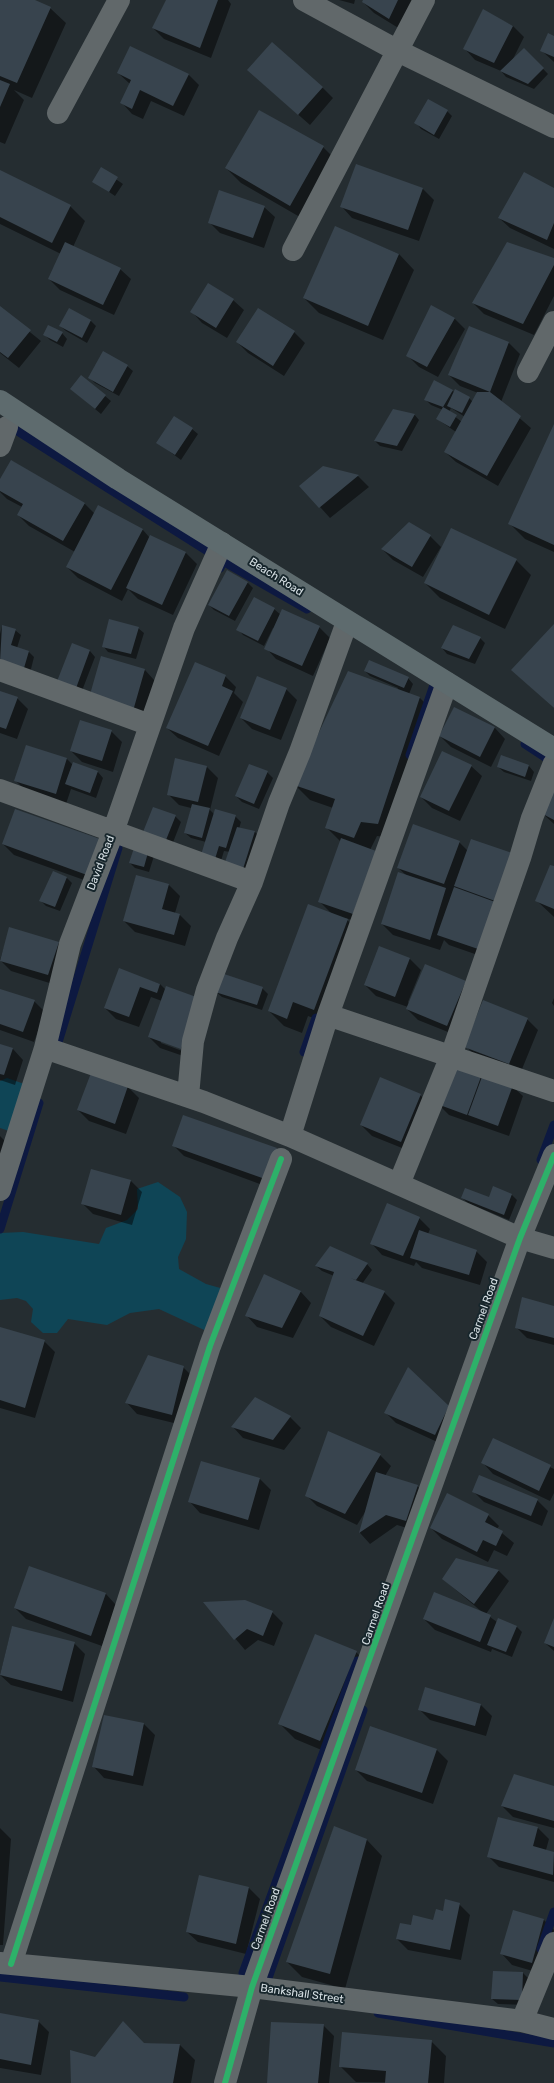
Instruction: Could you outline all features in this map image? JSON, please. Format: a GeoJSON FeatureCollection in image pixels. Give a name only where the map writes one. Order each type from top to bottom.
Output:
{"type":"FeatureCollection","features":[{"type":"Feature","properties":{"kind":"main road","name":"Beach Road"},"geometry":{"type":"LineString","coordinates":[[0,401],[118,479],[554,749]]}},
{"type":"Feature","properties":{"kind":"street"},"geometry":{"type":"LineString","coordinates":[[58,113],[119,0]]}},
{"type":"Feature","properties":{"kind":"street"},"geometry":{"type":"LineString","coordinates":[[304,0],[398,51],[554,127]]}},
{"type":"Feature","properties":{"kind":"street"},"geometry":{"type":"LineString","coordinates":[[293,250],[424,0]]}},
{"type":"Feature","properties":{"kind":"street"},"geometry":{"type":"LineString","coordinates":[[528,372],[554,322]]}},
{"type":"Feature","properties":{"kind":"street","name":"David Road"},"geometry":{"type":"LineString","coordinates":[[0,1190],[45,1048],[70,944],[113,832],[184,628],[222,543]]}},
{"type":"Feature","properties":{"kind":"street"},"geometry":{"type":"LineString","coordinates":[[188,1096],[193,1041],[207,990],[227,938],[252,882],[279,803],[300,752],[347,622]]}},
{"type":"Feature","properties":{"kind":"street"},"geometry":{"type":"LineString","coordinates":[[0,670],[150,725]]}},
{"type":"Feature","properties":{"kind":"street"},"geometry":{"type":"LineString","coordinates":[[290,1136],[328,1015],[447,683]]}},
{"type":"Feature","properties":{"kind":"street"},"geometry":{"type":"LineString","coordinates":[[399,1184],[451,1056],[520,858],[532,818],[554,763]]}},
{"type":"Feature","properties":{"kind":"street"},"geometry":{"type":"LineString","coordinates":[[0,790],[252,882]]}},
{"type":"Feature","properties":{"kind":"street"},"geometry":{"type":"LineString","coordinates":[[328,1015],[554,1091]]}},
{"type":"Feature","properties":{"kind":"street"},"geometry":{"type":"LineString","coordinates":[[45,1048],[188,1096],[290,1136],[520,1238],[554,1248]]}},
{"type":"Feature","properties":{"kind":"street","name":"Carmel Road"},"geometry":{"type":"LineString","coordinates":[[224,2083],[252,1987],[520,1238],[554,1155]]}},
{"type":"Feature","properties":{"kind":"street"},"geometry":{"type":"LineString","coordinates":[[5,1964],[210,1346],[281,1159]]}},
{"type":"Feature","properties":{"kind":"street"},"geometry":{"type":"LineString","coordinates":[[522,2021],[554,1943]]}},
{"type":"Feature","properties":{"kind":"street","name":"Bankshall Street"},"geometry":{"type":"LineString","coordinates":[[5,1964],[252,1987],[522,2021],[554,2029]]}},
{"type":"Feature","properties":{"kind":"shaded area"},"geometry":{"type":"Polygon","coordinates":[[[7,1078],[33,1087],[9,1131],[0,1128],[0,1081],[7,1078]]]}},
{"type":"Feature","properties":{"kind":"shaded area"},"geometry":{"type":"Polygon","coordinates":[[[158,1182],[180,1197],[187,1212],[186,1239],[178,1257],[179,1269],[206,1284],[231,1291],[215,1335],[159,1309],[130,1313],[107,1325],[68,1319],[57,1333],[43,1333],[31,1322],[33,1309],[26,1301],[17,1298],[0,1300],[0,1233],[23,1232],[99,1244],[106,1228],[127,1220],[138,1209],[137,1189],[158,1182]]]}},
{"type":"Feature","properties":{"kind":"building"},"geometry":{"type":"Polygon","coordinates":[[[0,0],[35,0],[51,7],[17,83],[0,76],[0,0]]]}},
{"type":"Feature","properties":{"kind":"building"},"geometry":{"type":"Polygon","coordinates":[[[166,0],[218,0],[200,48],[152,28],[166,0]]]}},
{"type":"Feature","properties":{"kind":"building"},"geometry":{"type":"Polygon","coordinates":[[[363,0],[398,0],[389,19],[362,2],[363,0]]]}},
{"type":"Feature","properties":{"kind":"building"},"geometry":{"type":"Polygon","coordinates":[[[483,9],[513,26],[494,63],[463,49],[483,9]]]}},
{"type":"Feature","properties":{"kind":"building"},"geometry":{"type":"Polygon","coordinates":[[[548,33],[554,36],[554,57],[540,51],[548,33]]]}},
{"type":"Feature","properties":{"kind":"building"},"geometry":{"type":"Polygon","coordinates":[[[272,42],[323,87],[298,115],[247,70],[272,42]]]}},
{"type":"Feature","properties":{"kind":"building"},"geometry":{"type":"Polygon","coordinates":[[[130,46],[189,74],[173,106],[140,90],[132,109],[120,103],[131,80],[117,73],[130,46]]]}},
{"type":"Feature","properties":{"kind":"building"},"geometry":{"type":"Polygon","coordinates":[[[524,48],[544,68],[528,84],[500,71],[524,48]]]}},
{"type":"Feature","properties":{"kind":"building"},"geometry":{"type":"Polygon","coordinates":[[[0,80],[10,84],[0,107],[0,80]]]}},
{"type":"Feature","properties":{"kind":"building"},"geometry":{"type":"Polygon","coordinates":[[[428,99],[448,110],[434,135],[414,123],[428,99]]]}},
{"type":"Feature","properties":{"kind":"building"},"geometry":{"type":"Polygon","coordinates":[[[259,110],[324,146],[290,206],[225,168],[259,110]]]}},
{"type":"Feature","properties":{"kind":"building"},"geometry":{"type":"Polygon","coordinates":[[[356,164],[423,188],[408,230],[340,207],[356,164]]]}},
{"type":"Feature","properties":{"kind":"building"},"geometry":{"type":"Polygon","coordinates":[[[101,167],[118,177],[109,192],[92,182],[101,167]]]}},
{"type":"Feature","properties":{"kind":"building"},"geometry":{"type":"Polygon","coordinates":[[[0,170],[71,205],[52,243],[0,217],[0,170]]]}},
{"type":"Feature","properties":{"kind":"building"},"geometry":{"type":"Polygon","coordinates":[[[524,172],[554,188],[554,223],[547,240],[498,218],[524,172]]]}},
{"type":"Feature","properties":{"kind":"building"},"geometry":{"type":"Polygon","coordinates":[[[219,190],[265,206],[253,238],[208,223],[219,190]]]}},
{"type":"Feature","properties":{"kind":"building"},"geometry":{"type":"Polygon","coordinates":[[[335,226],[399,254],[368,326],[303,298],[335,226]]]}},
{"type":"Feature","properties":{"kind":"building"},"geometry":{"type":"Polygon","coordinates":[[[65,242],[121,268],[103,305],[48,279],[65,242]]]}},
{"type":"Feature","properties":{"kind":"building"},"geometry":{"type":"Polygon","coordinates":[[[507,242],[554,258],[554,265],[523,324],[472,303],[507,242]]]}},
{"type":"Feature","properties":{"kind":"building"},"geometry":{"type":"Polygon","coordinates":[[[208,283],[234,299],[216,328],[190,312],[208,283]]]}},
{"type":"Feature","properties":{"kind":"building"},"geometry":{"type":"Polygon","coordinates":[[[431,305],[455,318],[427,367],[406,356],[431,305]]]}},
{"type":"Feature","properties":{"kind":"building"},"geometry":{"type":"Polygon","coordinates":[[[0,306],[31,330],[8,358],[0,352],[0,306]]]}},
{"type":"Feature","properties":{"kind":"building"},"geometry":{"type":"Polygon","coordinates":[[[69,308],[91,320],[82,338],[59,326],[69,308]]]}},
{"type":"Feature","properties":{"kind":"building"},"geometry":{"type":"Polygon","coordinates":[[[258,308],[295,331],[273,366],[236,342],[258,308]]]}},
{"type":"Feature","properties":{"kind":"building"},"geometry":{"type":"Polygon","coordinates":[[[48,325],[63,332],[57,342],[43,335],[48,325]]]}},
{"type":"Feature","properties":{"kind":"building"},"geometry":{"type":"Polygon","coordinates":[[[469,326],[509,342],[490,392],[448,375],[469,326]]]}},
{"type":"Feature","properties":{"kind":"building"},"geometry":{"type":"Polygon","coordinates":[[[103,351],[128,365],[113,392],[88,378],[103,351]]]}},
{"type":"Feature","properties":{"kind":"building"},"geometry":{"type":"Polygon","coordinates":[[[81,375],[106,395],[95,409],[70,389],[81,375]]]}},
{"type":"Feature","properties":{"kind":"building"},"geometry":{"type":"Polygon","coordinates":[[[434,380],[453,390],[443,407],[424,400],[434,380]]]}},
{"type":"Feature","properties":{"kind":"building"},"geometry":{"type":"Polygon","coordinates":[[[455,389],[470,397],[462,413],[447,406],[455,389]]]}},
{"type":"Feature","properties":{"kind":"building"},"geometry":{"type":"Polygon","coordinates":[[[477,392],[490,392],[521,416],[487,476],[444,452],[477,392]]]}},
{"type":"Feature","properties":{"kind":"building"},"geometry":{"type":"Polygon","coordinates":[[[443,407],[457,415],[450,427],[436,419],[443,407]]]}},
{"type":"Feature","properties":{"kind":"building"},"geometry":{"type":"Polygon","coordinates":[[[393,409],[415,414],[397,446],[374,441],[393,409]]]}},
{"type":"Feature","properties":{"kind":"building"},"geometry":{"type":"Polygon","coordinates":[[[174,416],[193,428],[175,455],[156,443],[174,416]]]}},
{"type":"Feature","properties":{"kind":"building"},"geometry":{"type":"Polygon","coordinates":[[[554,424],[554,545],[508,524],[554,424]]]}},
{"type":"Feature","properties":{"kind":"building"},"geometry":{"type":"Polygon","coordinates":[[[11,460],[85,503],[63,541],[17,515],[23,504],[0,491],[0,479],[11,460]]]}},
{"type":"Feature","properties":{"kind":"building"},"geometry":{"type":"Polygon","coordinates":[[[323,466],[359,475],[319,508],[299,486],[323,466]]]}},
{"type":"Feature","properties":{"kind":"building"},"geometry":{"type":"Polygon","coordinates":[[[98,505],[143,529],[111,590],[66,567],[98,505]]]}},
{"type":"Feature","properties":{"kind":"building"},"geometry":{"type":"Polygon","coordinates":[[[409,522],[431,535],[412,567],[381,549],[409,522]]]}},
{"type":"Feature","properties":{"kind":"building"},"geometry":{"type":"Polygon","coordinates":[[[451,528],[517,559],[489,615],[424,583],[451,528]]]}},
{"type":"Feature","properties":{"kind":"building"},"geometry":{"type":"Polygon","coordinates":[[[150,535],[186,552],[162,605],[126,588],[150,535]]]}},
{"type":"Feature","properties":{"kind":"building"},"geometry":{"type":"Polygon","coordinates":[[[227,570],[248,582],[229,616],[208,605],[227,570]]]}},
{"type":"Feature","properties":{"kind":"building"},"geometry":{"type":"Polygon","coordinates":[[[254,597],[275,608],[258,641],[236,630],[254,597]]]}},
{"type":"Feature","properties":{"kind":"building"},"geometry":{"type":"Polygon","coordinates":[[[282,609],[320,626],[302,666],[264,649],[282,609]]]}},
{"type":"Feature","properties":{"kind":"building"},"geometry":{"type":"Polygon","coordinates":[[[109,619],[139,627],[131,654],[102,647],[109,619]]]}},
{"type":"Feature","properties":{"kind":"building"},"geometry":{"type":"Polygon","coordinates":[[[554,624],[554,708],[511,670],[554,624]]]}},
{"type":"Feature","properties":{"kind":"building"},"geometry":{"type":"Polygon","coordinates":[[[2,625],[16,629],[11,645],[29,651],[24,668],[0,662],[2,625]]]}},
{"type":"Feature","properties":{"kind":"building"},"geometry":{"type":"Polygon","coordinates":[[[453,625],[481,637],[469,659],[441,648],[453,625]]]}},
{"type":"Feature","properties":{"kind":"building"},"geometry":{"type":"Polygon","coordinates":[[[72,643],[90,650],[75,691],[56,684],[72,643]]]}},
{"type":"Feature","properties":{"kind":"building"},"geometry":{"type":"Polygon","coordinates":[[[101,656],[145,669],[133,711],[89,698],[101,656]]]}},
{"type":"Feature","properties":{"kind":"building"},"geometry":{"type":"Polygon","coordinates":[[[369,660],[409,677],[404,688],[364,671],[369,660]]]}},
{"type":"Feature","properties":{"kind":"building"},"geometry":{"type":"Polygon","coordinates":[[[195,662],[226,675],[222,686],[233,691],[208,746],[166,728],[195,662]]]}},
{"type":"Feature","properties":{"kind":"building"},"geometry":{"type":"Polygon","coordinates":[[[348,671],[420,697],[378,824],[361,822],[354,838],[325,828],[335,799],[294,785],[348,671]]]}},
{"type":"Feature","properties":{"kind":"building"},"geometry":{"type":"Polygon","coordinates":[[[257,676],[287,688],[270,730],[240,718],[257,676]]]}},
{"type":"Feature","properties":{"kind":"building"},"geometry":{"type":"Polygon","coordinates":[[[0,691],[18,697],[6,729],[0,727],[0,691]]]}},
{"type":"Feature","properties":{"kind":"building"},"geometry":{"type":"Polygon","coordinates":[[[454,707],[495,727],[480,757],[439,736],[454,707]]]}},
{"type":"Feature","properties":{"kind":"building"},"geometry":{"type":"Polygon","coordinates":[[[80,720],[112,730],[102,761],[70,751],[80,720]]]}},
{"type":"Feature","properties":{"kind":"building"},"geometry":{"type":"Polygon","coordinates":[[[26,745],[67,758],[56,794],[14,781],[26,745]]]}},
{"type":"Feature","properties":{"kind":"building"},"geometry":{"type":"Polygon","coordinates":[[[442,751],[472,765],[449,811],[420,797],[442,751]]]}},
{"type":"Feature","properties":{"kind":"building"},"geometry":{"type":"Polygon","coordinates":[[[501,755],[529,765],[525,777],[497,767],[501,755]]]}},
{"type":"Feature","properties":{"kind":"building"},"geometry":{"type":"Polygon","coordinates":[[[175,758],[207,766],[198,802],[167,795],[175,758]]]}},
{"type":"Feature","properties":{"kind":"building"},"geometry":{"type":"Polygon","coordinates":[[[73,762],[98,771],[90,793],[65,784],[73,762]]]}},
{"type":"Feature","properties":{"kind":"building"},"geometry":{"type":"Polygon","coordinates":[[[249,764],[268,771],[254,804],[235,796],[249,764]]]}},
{"type":"Feature","properties":{"kind":"building"},"geometry":{"type":"Polygon","coordinates":[[[554,791],[554,820],[541,813],[554,791]]]}},
{"type":"Feature","properties":{"kind":"building"},"geometry":{"type":"Polygon","coordinates":[[[192,804],[210,808],[202,838],[184,833],[192,804]]]}},
{"type":"Feature","properties":{"kind":"building"},"geometry":{"type":"Polygon","coordinates":[[[153,807],[176,815],[164,845],[141,837],[153,807]]]}},
{"type":"Feature","properties":{"kind":"building"},"geometry":{"type":"Polygon","coordinates":[[[15,809],[100,839],[87,875],[2,844],[15,809]]]}},
{"type":"Feature","properties":{"kind":"building"},"geometry":{"type":"Polygon","coordinates":[[[215,809],[236,815],[226,848],[219,846],[215,859],[201,855],[215,809]]]}},
{"type":"Feature","properties":{"kind":"building"},"geometry":{"type":"Polygon","coordinates":[[[413,824],[460,841],[444,884],[397,868],[413,824]]]}},
{"type":"Feature","properties":{"kind":"building"},"geometry":{"type":"Polygon","coordinates":[[[237,827],[255,831],[243,869],[224,865],[237,827]]]}},
{"type":"Feature","properties":{"kind":"building"},"geometry":{"type":"Polygon","coordinates":[[[341,838],[376,851],[353,914],[318,902],[341,838]]]}},
{"type":"Feature","properties":{"kind":"building"},"geometry":{"type":"Polygon","coordinates":[[[471,839],[515,854],[498,902],[454,886],[471,839]]]}},
{"type":"Feature","properties":{"kind":"building"},"geometry":{"type":"Polygon","coordinates":[[[135,845],[149,849],[144,867],[129,863],[135,845]]]}},
{"type":"Feature","properties":{"kind":"building"},"geometry":{"type":"Polygon","coordinates":[[[550,865],[554,866],[554,909],[535,901],[550,865]]]}},
{"type":"Feature","properties":{"kind":"building"},"geometry":{"type":"Polygon","coordinates":[[[53,871],[67,877],[55,907],[39,901],[53,871]]]}},
{"type":"Feature","properties":{"kind":"building"},"geometry":{"type":"Polygon","coordinates":[[[398,872],[446,888],[430,940],[381,924],[398,872]]]}},
{"type":"Feature","properties":{"kind":"building"},"geometry":{"type":"Polygon","coordinates":[[[136,875],[169,884],[162,909],[180,914],[174,935],[123,921],[136,875]]]}},
{"type":"Feature","properties":{"kind":"building"},"geometry":{"type":"Polygon","coordinates":[[[454,887],[498,903],[481,950],[437,935],[454,887]]]}},
{"type":"Feature","properties":{"kind":"building"},"geometry":{"type":"Polygon","coordinates":[[[308,904],[348,919],[314,1010],[293,1002],[287,1019],[268,1011],[308,904]]]}},
{"type":"Feature","properties":{"kind":"building"},"geometry":{"type":"Polygon","coordinates":[[[9,927],[59,942],[48,975],[0,961],[9,927]]]}},
{"type":"Feature","properties":{"kind":"building"},"geometry":{"type":"Polygon","coordinates":[[[379,946],[410,958],[395,997],[364,985],[379,946]]]}},
{"type":"Feature","properties":{"kind":"building"},"geometry":{"type":"Polygon","coordinates":[[[425,964],[466,981],[447,1026],[406,1009],[425,964]]]}},
{"type":"Feature","properties":{"kind":"building"},"geometry":{"type":"Polygon","coordinates":[[[119,968],[160,984],[157,993],[140,987],[129,1017],[104,1008],[119,968]]]}},
{"type":"Feature","properties":{"kind":"building"},"geometry":{"type":"Polygon","coordinates":[[[221,973],[263,987],[257,1005],[215,992],[221,973]]]}},
{"type":"Feature","properties":{"kind":"building"},"geometry":{"type":"Polygon","coordinates":[[[166,986],[199,998],[181,1049],[148,1037],[166,986]]]}},
{"type":"Feature","properties":{"kind":"building"},"geometry":{"type":"Polygon","coordinates":[[[0,989],[35,1000],[23,1032],[0,1024],[0,989]]]}},
{"type":"Feature","properties":{"kind":"building"},"geometry":{"type":"Polygon","coordinates":[[[483,1000],[528,1018],[509,1064],[464,1047],[483,1000]]]}},
{"type":"Feature","properties":{"kind":"building"},"geometry":{"type":"Polygon","coordinates":[[[0,1044],[13,1048],[4,1075],[0,1074],[0,1044]]]}},
{"type":"Feature","properties":{"kind":"building"},"geometry":{"type":"Polygon","coordinates":[[[452,1063],[482,1074],[467,1115],[437,1104],[452,1063]]]}},
{"type":"Feature","properties":{"kind":"building"},"geometry":{"type":"Polygon","coordinates":[[[91,1073],[128,1086],[115,1124],[77,1110],[91,1073]]]}},
{"type":"Feature","properties":{"kind":"building"},"geometry":{"type":"Polygon","coordinates":[[[483,1074],[513,1085],[498,1126],[468,1115],[483,1074]]]}},
{"type":"Feature","properties":{"kind":"building"},"geometry":{"type":"Polygon","coordinates":[[[380,1077],[421,1094],[401,1142],[360,1125],[380,1077]]]}},
{"type":"Feature","properties":{"kind":"building"},"geometry":{"type":"Polygon","coordinates":[[[183,1115],[277,1148],[265,1179],[172,1146],[183,1115]]]}},
{"type":"Feature","properties":{"kind":"building"},"geometry":{"type":"Polygon","coordinates":[[[91,1169],[131,1180],[121,1215],[81,1204],[91,1169]]]}},
{"type":"Feature","properties":{"kind":"building"},"geometry":{"type":"Polygon","coordinates":[[[493,1186],[512,1194],[504,1215],[461,1198],[465,1188],[489,1197],[493,1186]]]}},
{"type":"Feature","properties":{"kind":"building"},"geometry":{"type":"Polygon","coordinates":[[[387,1203],[420,1217],[403,1256],[370,1244],[387,1203]]]}},
{"type":"Feature","properties":{"kind":"building"},"geometry":{"type":"Polygon","coordinates":[[[419,1230],[477,1250],[469,1275],[410,1258],[419,1230]]]}},
{"type":"Feature","properties":{"kind":"building"},"geometry":{"type":"Polygon","coordinates":[[[330,1246],[368,1263],[356,1280],[350,1278],[385,1291],[363,1336],[319,1316],[334,1272],[315,1266],[330,1246]]]}},
{"type":"Feature","properties":{"kind":"building"},"geometry":{"type":"Polygon","coordinates":[[[264,1274],[301,1291],[282,1328],[245,1316],[264,1274]]]}},
{"type":"Feature","properties":{"kind":"building"},"geometry":{"type":"Polygon","coordinates":[[[522,1297],[554,1306],[554,1338],[515,1328],[522,1297]]]}},
{"type":"Feature","properties":{"kind":"building"},"geometry":{"type":"Polygon","coordinates":[[[0,1327],[45,1340],[25,1408],[0,1400],[0,1327]]]}},
{"type":"Feature","properties":{"kind":"building"},"geometry":{"type":"Polygon","coordinates":[[[148,1355],[184,1366],[172,1415],[125,1403],[148,1355]]]}},
{"type":"Feature","properties":{"kind":"building"},"geometry":{"type":"Polygon","coordinates":[[[408,1367],[449,1406],[435,1435],[384,1413],[408,1367]]]}},
{"type":"Feature","properties":{"kind":"building"},"geometry":{"type":"Polygon","coordinates":[[[255,1397],[291,1416],[273,1440],[231,1427],[255,1397]]]}},
{"type":"Feature","properties":{"kind":"building"},"geometry":{"type":"Polygon","coordinates":[[[328,1431],[381,1454],[345,1514],[305,1496],[328,1431]]]}},
{"type":"Feature","properties":{"kind":"building"},"geometry":{"type":"Polygon","coordinates":[[[493,1438],[551,1465],[539,1491],[481,1463],[493,1438]]]}},
{"type":"Feature","properties":{"kind":"building"},"geometry":{"type":"Polygon","coordinates":[[[201,1461],[260,1478],[248,1520],[188,1502],[201,1461]]]}},
{"type":"Feature","properties":{"kind":"building"},"geometry":{"type":"Polygon","coordinates":[[[376,1472],[418,1485],[406,1521],[386,1515],[359,1533],[376,1472]]]}},
{"type":"Feature","properties":{"kind":"building"},"geometry":{"type":"Polygon","coordinates":[[[479,1475],[538,1499],[531,1516],[472,1492],[479,1475]]]}},
{"type":"Feature","properties":{"kind":"building"},"geometry":{"type":"Polygon","coordinates":[[[447,1493],[489,1514],[485,1522],[503,1531],[496,1546],[483,1540],[477,1552],[430,1528],[447,1493]]]}},
{"type":"Feature","properties":{"kind":"building"},"geometry":{"type":"Polygon","coordinates":[[[456,1558],[499,1570],[474,1604],[442,1579],[456,1558]]]}},
{"type":"Feature","properties":{"kind":"building"},"geometry":{"type":"Polygon","coordinates":[[[29,1566],[106,1593],[91,1636],[14,1608],[29,1566]]]}},
{"type":"Feature","properties":{"kind":"building"},"geometry":{"type":"Polygon","coordinates":[[[434,1592],[491,1615],[480,1642],[423,1619],[434,1592]]]}},
{"type":"Feature","properties":{"kind":"building"},"geometry":{"type":"Polygon","coordinates":[[[245,1600],[273,1611],[263,1636],[247,1629],[234,1640],[203,1602],[245,1600]]]}},
{"type":"Feature","properties":{"kind":"building"},"geometry":{"type":"Polygon","coordinates":[[[498,1618],[517,1626],[506,1652],[487,1645],[498,1618]]]}},
{"type":"Feature","properties":{"kind":"building"},"geometry":{"type":"Polygon","coordinates":[[[554,1618],[554,1647],[544,1643],[554,1618]]]}},
{"type":"Feature","properties":{"kind":"building"},"geometry":{"type":"Polygon","coordinates":[[[12,1626],[75,1642],[62,1691],[0,1675],[12,1626]]]}},
{"type":"Feature","properties":{"kind":"building"},"geometry":{"type":"Polygon","coordinates":[[[315,1634],[357,1651],[320,1741],[278,1724],[315,1634]]]}},
{"type":"Feature","properties":{"kind":"building"},"geometry":{"type":"Polygon","coordinates":[[[425,1687],[481,1704],[475,1726],[418,1710],[425,1687]]]}},
{"type":"Feature","properties":{"kind":"building"},"geometry":{"type":"Polygon","coordinates":[[[104,1715],[144,1723],[133,1776],[92,1767],[104,1715]]]}},
{"type":"Feature","properties":{"kind":"building"},"geometry":{"type":"Polygon","coordinates":[[[370,1726],[437,1749],[422,1793],[355,1770],[370,1726]]]}},
{"type":"Feature","properties":{"kind":"building"},"geometry":{"type":"Polygon","coordinates":[[[514,1774],[554,1786],[554,1821],[501,1806],[514,1774]]]}},
{"type":"Feature","properties":{"kind":"building"},"geometry":{"type":"Polygon","coordinates":[[[498,1817],[538,1827],[533,1846],[554,1852],[553,1875],[487,1857],[498,1817]]]}},
{"type":"Feature","properties":{"kind":"building"},"geometry":{"type":"Polygon","coordinates":[[[334,1826],[367,1839],[330,1974],[286,1962],[334,1826]]]}},
{"type":"Feature","properties":{"kind":"building"},"geometry":{"type":"Polygon","coordinates":[[[199,1875],[249,1887],[236,1944],[186,1932],[199,1875]]]}},
{"type":"Feature","properties":{"kind":"building"},"geometry":{"type":"Polygon","coordinates":[[[445,1899],[460,1903],[450,1950],[396,1939],[400,1923],[411,1925],[413,1915],[433,1920],[436,1909],[443,1911],[445,1899]]]}},
{"type":"Feature","properties":{"kind":"building"},"geometry":{"type":"Polygon","coordinates":[[[513,1910],[544,1919],[532,1963],[500,1954],[513,1910]]]}},
{"type":"Feature","properties":{"kind":"building"},"geometry":{"type":"Polygon","coordinates":[[[493,1971],[523,1972],[522,2000],[491,1999],[493,1971]]]}},
{"type":"Feature","properties":{"kind":"building"},"geometry":{"type":"Polygon","coordinates":[[[0,2013],[39,2020],[31,2065],[0,2059],[0,2013]]]}},
{"type":"Feature","properties":{"kind":"building"},"geometry":{"type":"Polygon","coordinates":[[[123,2021],[144,2043],[180,2044],[173,2083],[71,2083],[70,2050],[95,2057],[123,2021]]]}},
{"type":"Feature","properties":{"kind":"building"},"geometry":{"type":"Polygon","coordinates":[[[271,2022],[324,2024],[318,2083],[267,2083],[271,2022]]]}},
{"type":"Feature","properties":{"kind":"building"},"geometry":{"type":"Polygon","coordinates":[[[342,2032],[432,2040],[428,2083],[385,2083],[386,2071],[339,2067],[342,2032]]]}},
{"type":"Feature","properties":{"kind":"waterway"},"geometry":{"type":"LineString","coordinates":[[8,425],[217,557]]}},
{"type":"Feature","properties":{"kind":"waterway"},"geometry":{"type":"LineString","coordinates":[[220,568],[223,561],[307,609]]}},
{"type":"Feature","properties":{"kind":"waterway"},"geometry":{"type":"LineString","coordinates":[[410,755],[434,685]]}},
{"type":"Feature","properties":{"kind":"waterway"},"geometry":{"type":"LineString","coordinates":[[525,744],[554,763]]}},
{"type":"Feature","properties":{"kind":"waterway"},"geometry":{"type":"LineString","coordinates":[[55,1052],[118,848]]}},
{"type":"Feature","properties":{"kind":"waterway"},"geometry":{"type":"LineString","coordinates":[[304,1052],[316,1018]]}},
{"type":"Feature","properties":{"kind":"waterway"},"geometry":{"type":"LineString","coordinates":[[0,1229],[39,1103]]}},
{"type":"Feature","properties":{"kind":"waterway"},"geometry":{"type":"LineString","coordinates":[[541,1160],[554,1125]]}},
{"type":"Feature","properties":{"kind":"waterway"},"geometry":{"type":"LineString","coordinates":[[243,1973],[357,1661]]}},
{"type":"Feature","properties":{"kind":"waterway"},"geometry":{"type":"LineString","coordinates":[[268,1978],[363,1710]]}},
{"type":"Feature","properties":{"kind":"waterway"},"geometry":{"type":"LineString","coordinates":[[541,1949],[554,1912]]}},
{"type":"Feature","properties":{"kind":"waterway"},"geometry":{"type":"LineString","coordinates":[[0,1977],[184,1997]]}},
{"type":"Feature","properties":{"kind":"waterway"},"geometry":{"type":"LineString","coordinates":[[378,2013],[554,2043]]}},
{"type":"Feature","properties":{"kind":"cycle path"},"geometry":{"type":"LineString","coordinates":[[225,2083],[252,1987],[520,1238],[554,1155]]}},
{"type":"Feature","properties":{"kind":"cycle path"},"geometry":{"type":"LineString","coordinates":[[11,1964],[210,1346],[281,1159]]}}]}
